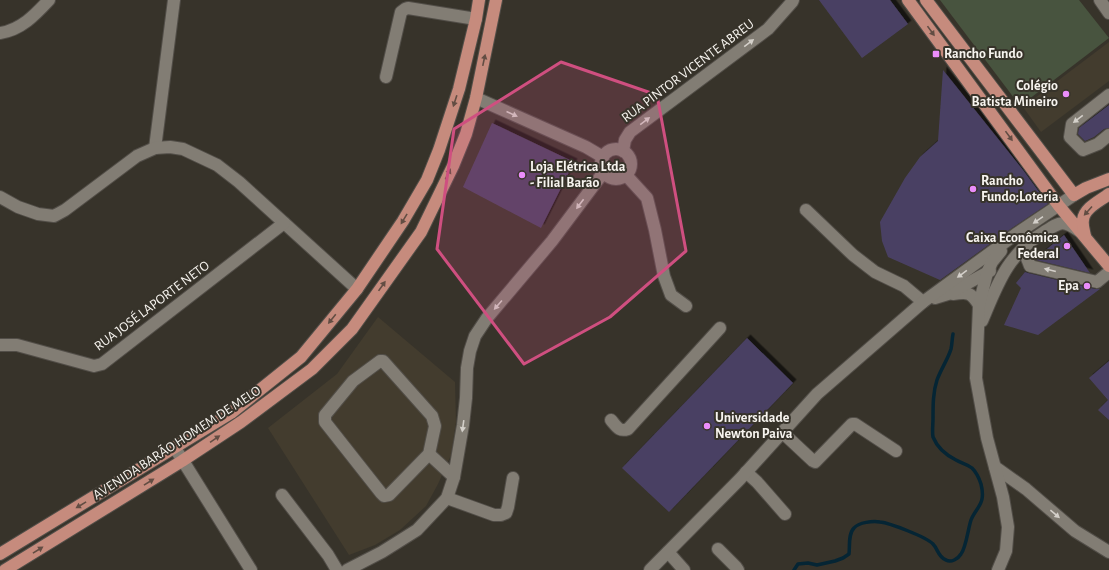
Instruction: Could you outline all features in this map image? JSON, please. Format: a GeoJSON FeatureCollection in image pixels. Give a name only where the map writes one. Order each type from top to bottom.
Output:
{"type":"FeatureCollection","features":[{"type":"Feature","properties":{"kind":"main road","name":"AVENIDA BARÃO HOMEM DE MELO"},"geometry":{"type":"LineString","coordinates":[[0,554],[230,414],[301,357],[357,289],[403,221],[427,180],[439,150],[459,89],[476,19],[479,0]]}},
{"type":"Feature","properties":{"kind":"main road","name":"AVENIDA BARÃO HOMEM DE MELO"},"geometry":{"type":"LineString","coordinates":[[5,570],[182,461],[241,422],[312,369],[352,329],[421,232],[466,134],[476,98],[496,0]]}},
{"type":"Feature","properties":{"kind":"main road"},"geometry":{"type":"LineString","coordinates":[[908,0],[1059,206],[1109,266]]}},
{"type":"Feature","properties":{"kind":"main road"},"geometry":{"type":"LineString","coordinates":[[926,0],[1074,195],[1086,188],[1109,179]]}},
{"type":"Feature","properties":{"kind":"main road"},"geometry":{"type":"LineString","coordinates":[[465,63],[476,98]]}},
{"type":"Feature","properties":{"kind":"main road"},"geometry":{"type":"LineString","coordinates":[[1084,236],[1082,221],[1084,214],[1088,209],[1109,194]]}},
{"type":"Feature","properties":{"kind":"main road"},"geometry":{"type":"LineString","coordinates":[[352,329],[362,312],[362,305],[357,289]]}},
{"type":"Feature","properties":{"kind":"street"},"geometry":{"type":"LineString","coordinates":[[0,33],[9,32],[31,19],[49,0]]}},
{"type":"Feature","properties":{"kind":"street"},"geometry":{"type":"LineString","coordinates":[[155,148],[174,0]]}},
{"type":"Feature","properties":{"kind":"street","name":"RUA PINTOR VICENTE ABREU"},"geometry":{"type":"LineString","coordinates":[[623,151],[625,140],[630,132],[768,29],[793,0]]}},
{"type":"Feature","properties":{"kind":"street"},"geometry":{"type":"LineString","coordinates":[[1100,0],[1109,13]]}},
{"type":"Feature","properties":{"kind":"street"},"geometry":{"type":"LineString","coordinates":[[386,77],[402,12],[405,9],[408,8],[476,19]]}},
{"type":"Feature","properties":{"kind":"street"},"geometry":{"type":"LineString","coordinates":[[1109,95],[1072,124],[1070,138],[1083,150],[1098,144],[1109,135]]}},
{"type":"Feature","properties":{"kind":"street"},"geometry":{"type":"LineString","coordinates":[[476,98],[603,156]]}},
{"type":"Feature","properties":{"kind":"street"},"geometry":{"type":"LineString","coordinates":[[0,197],[18,207],[38,214],[54,216],[65,210],[137,156],[155,148],[170,147],[183,149],[217,165],[239,182],[357,289]]}},
{"type":"Feature","properties":{"kind":"street"},"geometry":{"type":"LineString","coordinates":[[612,150],[623,151],[628,156],[631,166],[626,175],[622,178],[613,179],[603,173],[601,162],[603,156],[612,150]]}},
{"type":"Feature","properties":{"kind":"street"},"geometry":{"type":"LineString","coordinates":[[347,570],[382,552],[417,530],[446,498],[454,477],[463,425],[467,368],[470,351],[475,336],[487,318],[552,241],[603,173]]}},
{"type":"Feature","properties":{"kind":"street"},"geometry":{"type":"LineString","coordinates":[[626,175],[647,198],[664,276],[670,295],[686,306]]}},
{"type":"Feature","properties":{"kind":"street"},"geometry":{"type":"LineString","coordinates":[[650,570],[746,472],[786,436],[817,394],[923,302],[1016,234],[1074,195]]}},
{"type":"Feature","properties":{"kind":"street"},"geometry":{"type":"LineString","coordinates":[[806,210],[853,255],[875,272],[904,286],[923,302]]}},
{"type":"Feature","properties":{"kind":"street","name":"RUA JOSÉ LAPORTE NETO"},"geometry":{"type":"LineString","coordinates":[[0,345],[17,345],[94,366],[102,364],[284,223]]}},
{"type":"Feature","properties":{"kind":"street"},"geometry":{"type":"LineString","coordinates":[[978,330],[997,284],[1005,269],[1014,257],[1034,238],[1057,223],[1070,224],[1084,236]]}},
{"type":"Feature","properties":{"kind":"street"},"geometry":{"type":"LineString","coordinates":[[998,570],[1006,551],[1008,527],[1003,497],[987,438],[976,378],[979,305],[987,273],[992,262],[1016,234]]}},
{"type":"Feature","properties":{"kind":"street"},"geometry":{"type":"LineString","coordinates":[[1023,248],[1030,266],[1097,282],[1109,272]]}},
{"type":"Feature","properties":{"kind":"street"},"geometry":{"type":"LineString","coordinates":[[923,302],[948,294],[1014,257]]}},
{"type":"Feature","properties":{"kind":"street"},"geometry":{"type":"LineString","coordinates":[[948,294],[966,292],[970,294],[979,305]]}},
{"type":"Feature","properties":{"kind":"street"},"geometry":{"type":"LineString","coordinates":[[611,420],[619,429],[628,429],[720,328]]}},
{"type":"Feature","properties":{"kind":"street"},"geometry":{"type":"LineString","coordinates":[[383,361],[432,416],[434,426],[430,454],[389,495],[384,496],[380,493],[325,422],[325,415],[353,381],[376,363],[383,361]]}},
{"type":"Feature","properties":{"kind":"street"},"geometry":{"type":"LineString","coordinates":[[786,436],[815,462],[852,424],[855,424],[896,451]]}},
{"type":"Feature","properties":{"kind":"street"},"geometry":{"type":"LineString","coordinates":[[174,448],[250,570]]}},
{"type":"Feature","properties":{"kind":"street"},"geometry":{"type":"LineString","coordinates":[[430,454],[454,477]]}},
{"type":"Feature","properties":{"kind":"street"},"geometry":{"type":"LineString","coordinates":[[995,467],[1026,489],[1075,531],[1109,552]]}},
{"type":"Feature","properties":{"kind":"street"},"geometry":{"type":"LineString","coordinates":[[746,472],[757,482],[785,514]]}},
{"type":"Feature","properties":{"kind":"street"},"geometry":{"type":"LineString","coordinates":[[446,498],[494,515],[501,515],[506,513],[508,508],[514,478]]}},
{"type":"Feature","properties":{"kind":"street"},"geometry":{"type":"LineString","coordinates":[[1003,497],[1012,489],[1020,487],[1026,489]]}},
{"type":"Feature","properties":{"kind":"street"},"geometry":{"type":"LineString","coordinates":[[282,495],[328,555],[336,570]]}},
{"type":"Feature","properties":{"kind":"street"},"geometry":{"type":"LineString","coordinates":[[718,550],[738,570]]}},
{"type":"Feature","properties":{"kind":"street"},"geometry":{"type":"LineString","coordinates":[[668,552],[682,568]]}},
{"type":"Feature","properties":{"kind":"highlighted area"},"geometry":{"type":"Polygon","coordinates":[[[561,62],[657,95],[686,251],[610,317],[524,364],[437,249],[454,129],[561,62]]]}},
{"type":"Feature","properties":{"kind":"shaded area","name":"Colégio Batista Mineiro"},"geometry":{"type":"Polygon","coordinates":[[[1109,42],[1109,81],[1041,132],[1023,107],[1109,42]]]}},
{"type":"Feature","properties":{"kind":"shaded area"},"geometry":{"type":"Polygon","coordinates":[[[378,317],[455,382],[456,422],[451,455],[426,506],[400,530],[375,545],[349,555],[268,428],[337,374],[378,317]]]}},
{"type":"Feature","properties":{"kind":"green space"},"geometry":{"type":"Polygon","coordinates":[[[940,0],[1079,0],[1109,38],[1020,106],[940,0]]]}},
{"type":"Feature","properties":{"kind":"building"},"geometry":{"type":"Polygon","coordinates":[[[819,0],[890,0],[908,24],[862,58],[819,0]]]}},
{"type":"Feature","properties":{"kind":"building"},"geometry":{"type":"Polygon","coordinates":[[[943,70],[1023,170],[1048,204],[940,280],[888,257],[882,241],[880,222],[905,178],[920,157],[938,141],[943,70]]]}},
{"type":"Feature","properties":{"kind":"building"},"geometry":{"type":"Polygon","coordinates":[[[1109,105],[1109,128],[1104,129],[1094,137],[1085,141],[1078,134],[1079,128],[1109,105]]]}},
{"type":"Feature","properties":{"kind":"building"},"geometry":{"type":"Polygon","coordinates":[[[492,123],[574,162],[541,228],[463,187],[492,123]]]}},
{"type":"Feature","properties":{"kind":"building"},"geometry":{"type":"Polygon","coordinates":[[[1064,235],[1090,273],[1036,260],[1036,258],[1064,235]]]}},
{"type":"Feature","properties":{"kind":"building"},"geometry":{"type":"Polygon","coordinates":[[[1025,272],[1100,289],[1038,335],[1004,325],[1021,288],[1016,283],[1025,272]]]}},
{"type":"Feature","properties":{"kind":"building","name":"Universidade Newton Paiva"},"geometry":{"type":"Polygon","coordinates":[[[747,338],[793,383],[669,512],[622,468],[747,338]]]}},
{"type":"Feature","properties":{"kind":"building"},"geometry":{"type":"Polygon","coordinates":[[[1109,361],[1109,420],[1098,410],[1108,400],[1089,378],[1109,361]]]}},
{"type":"Feature","properties":{"kind":"waterway"},"geometry":{"type":"LineString","coordinates":[[794,570],[798,564],[808,563],[817,565],[843,558],[849,554],[850,537],[854,528],[859,524],[870,522],[880,522],[892,525],[923,538],[933,544],[941,557],[948,561],[954,560],[961,554],[966,543],[971,520],[981,502],[981,484],[972,468],[945,453],[933,437],[933,404],[935,389],[937,380],[951,349],[953,334]]}},
{"type":"Feature","properties":{"kind":"place","name":"Rancho Fundo"},"geometry":{"type":"Point","coordinates":[936,54]}},
{"type":"Feature","properties":{"kind":"place","name":"Colégio Batista Mineiro"},"geometry":{"type":"Point","coordinates":[1066,94]}},
{"type":"Feature","properties":{"kind":"place","name":"Loja Elétrica Ltda - Filial Barão"},"geometry":{"type":"Point","coordinates":[522,175]}},
{"type":"Feature","properties":{"kind":"place","name":"Rancho Fundo;Loteria"},"geometry":{"type":"Point","coordinates":[973,189]}},
{"type":"Feature","properties":{"kind":"place","name":"Caixa Econômica Federal"},"geometry":{"type":"Point","coordinates":[1067,246]}},
{"type":"Feature","properties":{"kind":"place","name":"Epa"},"geometry":{"type":"Point","coordinates":[1087,286]}},
{"type":"Feature","properties":{"kind":"place","name":"Universidade Newton Paiva"},"geometry":{"type":"Point","coordinates":[707,426]}}]}
